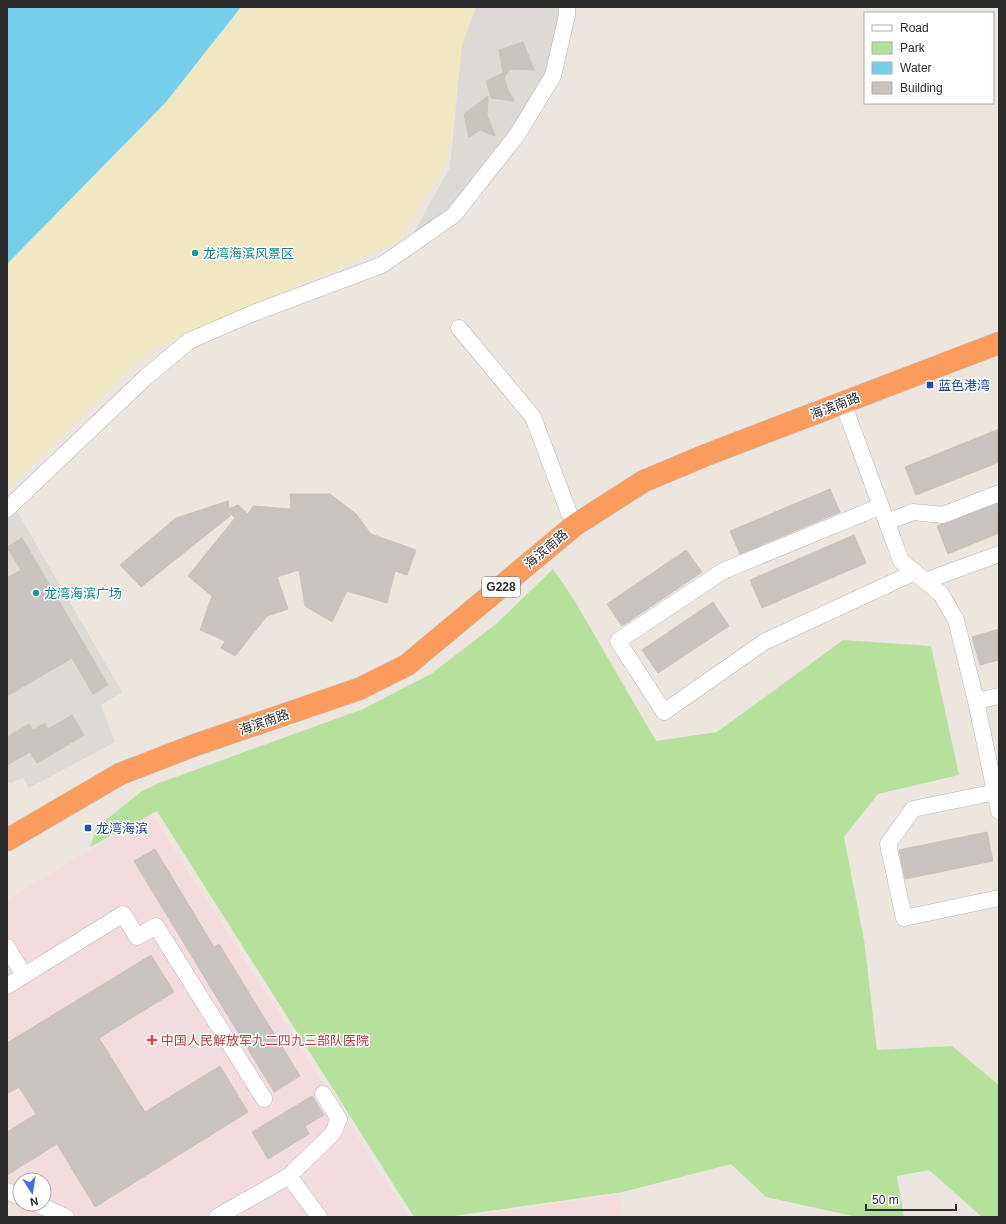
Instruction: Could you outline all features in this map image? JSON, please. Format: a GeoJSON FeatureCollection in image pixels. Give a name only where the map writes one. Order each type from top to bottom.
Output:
{"type":"FeatureCollection","features":[{"type":"Feature","properties":{"kind":"highway","name":"海滨南路"},"geometry":{"type":"LineString","coordinates":[[7,824],[115,761],[190,733],[251,715],[355,677],[400,652],[445,619],[569,514],[636,473],[700,443],[999,329]]}},
{"type":"Feature","properties":{"kind":"highway","name":"海滨南路"},"geometry":{"type":"LineString","coordinates":[[7,840],[120,774],[195,745],[360,689],[407,665],[575,525],[644,481],[706,455],[999,343]]}},
{"type":"Feature","properties":{"kind":"street"},"geometry":{"type":"LineString","coordinates":[[7,509],[146,377],[189,341],[251,314],[382,265],[454,215],[518,135],[553,76],[568,7]]}},
{"type":"Feature","properties":{"kind":"street"},"geometry":{"type":"LineString","coordinates":[[459,328],[533,417],[569,514]]}},
{"type":"Feature","properties":{"kind":"street"},"geometry":{"type":"LineString","coordinates":[[843,403],[901,561],[941,594],[956,620],[976,701],[999,811]]}},
{"type":"Feature","properties":{"kind":"street"},"geometry":{"type":"LineString","coordinates":[[887,522],[913,512],[943,515],[999,493]]}},
{"type":"Feature","properties":{"kind":"street"},"geometry":{"type":"LineString","coordinates":[[881,506],[723,571],[618,641],[664,712],[764,642],[920,577],[999,554]]}},
{"type":"Feature","properties":{"kind":"street"},"geometry":{"type":"LineString","coordinates":[[976,701],[999,696]]}},
{"type":"Feature","properties":{"kind":"street"},"geometry":{"type":"LineString","coordinates":[[996,792],[913,809],[888,844],[904,918],[999,898]]}},
{"type":"Feature","properties":{"kind":"street"},"geometry":{"type":"LineString","coordinates":[[7,986],[123,914],[137,937],[156,926],[264,1099]]}},
{"type":"Feature","properties":{"kind":"street"},"geometry":{"type":"LineString","coordinates":[[7,947],[24,975]]}},
{"type":"Feature","properties":{"kind":"street"},"geometry":{"type":"LineString","coordinates":[[216,1217],[289,1176],[334,1133],[340,1119],[323,1094]]}},
{"type":"Feature","properties":{"kind":"street"},"geometry":{"type":"LineString","coordinates":[[289,1176],[319,1217]]}},
{"type":"Feature","properties":{"kind":"street"},"geometry":{"type":"LineString","coordinates":[[52,1211],[66,1217]]}},
{"type":"Feature","properties":{"kind":"shaded area"},"geometry":{"type":"Polygon","coordinates":[[[476,7],[567,7],[553,76],[454,215],[412,236],[450,167],[462,45],[476,7]]]}},
{"type":"Feature","properties":{"kind":"shaded area","name":"龙湾海滨广场"},"geometry":{"type":"Polygon","coordinates":[[[7,494],[122,692],[101,705],[115,742],[29,788],[23,778],[11,783],[7,782],[7,494]]]}},
{"type":"Feature","properties":{"kind":"shaded area","name":"中国人民解放军九二四九三部队医院"},"geometry":{"type":"Polygon","coordinates":[[[151,813],[409,1217],[20,1217],[18,1212],[52,1212],[52,1172],[12,1172],[12,1206],[7,1204],[7,900],[151,813]]]}},
{"type":"Feature","properties":{"kind":"shaded area"},"geometry":{"type":"Polygon","coordinates":[[[620,1194],[622,1217],[467,1217],[620,1194]]]}},
{"type":"Feature","properties":{"kind":"green space"},"geometry":{"type":"Polygon","coordinates":[[[553,569],[573,598],[656,741],[717,732],[843,640],[931,646],[959,775],[878,794],[844,837],[864,940],[877,1050],[952,1046],[999,1085],[999,1217],[982,1217],[929,1170],[897,1176],[904,1217],[857,1217],[766,1197],[731,1164],[623,1192],[447,1217],[414,1217],[157,811],[90,847],[97,827],[142,791],[159,783],[363,709],[431,674],[496,624],[553,569]]]}},
{"type":"Feature","properties":{"kind":"sand","name":"龙湾海滨风景区"},"geometry":{"type":"Polygon","coordinates":[[[241,7],[477,7],[444,166],[398,241],[147,352],[7,490],[7,264],[166,102],[241,7]]]}},
{"type":"Feature","properties":{"kind":"water"},"geometry":{"type":"Polygon","coordinates":[[[7,7],[241,7],[166,102],[7,264],[7,7]]]}},
{"type":"Feature","properties":{"kind":"building"},"geometry":{"type":"Polygon","coordinates":[[[523,42],[534,70],[510,69],[504,78],[499,50],[523,42]]]}},
{"type":"Feature","properties":{"kind":"building"},"geometry":{"type":"Polygon","coordinates":[[[503,73],[507,88],[514,101],[491,98],[486,81],[503,73]]]}},
{"type":"Feature","properties":{"kind":"building"},"geometry":{"type":"Polygon","coordinates":[[[488,96],[487,115],[495,136],[480,130],[469,137],[464,114],[488,96]]]}},
{"type":"Feature","properties":{"kind":"building"},"geometry":{"type":"Polygon","coordinates":[[[999,429],[999,462],[916,495],[905,467],[999,429]]]}},
{"type":"Feature","properties":{"kind":"building"},"geometry":{"type":"Polygon","coordinates":[[[830,489],[840,512],[740,554],[730,531],[830,489]]]}},
{"type":"Feature","properties":{"kind":"building"},"geometry":{"type":"Polygon","coordinates":[[[290,494],[330,494],[356,514],[371,534],[416,550],[407,575],[395,571],[387,603],[347,591],[332,622],[305,606],[299,570],[277,577],[288,609],[267,616],[235,656],[221,648],[225,641],[200,630],[212,596],[188,576],[235,518],[229,512],[230,516],[141,587],[120,565],[176,518],[228,501],[229,509],[238,505],[248,514],[253,506],[291,509],[290,494]]]}},
{"type":"Feature","properties":{"kind":"building"},"geometry":{"type":"Polygon","coordinates":[[[999,503],[999,533],[948,554],[937,526],[999,503]]]}},
{"type":"Feature","properties":{"kind":"building"},"geometry":{"type":"Polygon","coordinates":[[[854,535],[866,563],[762,608],[750,580],[854,535]]]}},
{"type":"Feature","properties":{"kind":"building"},"geometry":{"type":"Polygon","coordinates":[[[22,538],[108,685],[93,694],[72,658],[7,696],[7,578],[21,570],[7,547],[22,538]]]}},
{"type":"Feature","properties":{"kind":"building"},"geometry":{"type":"Polygon","coordinates":[[[686,550],[702,572],[622,626],[607,604],[686,550]]]}},
{"type":"Feature","properties":{"kind":"building"},"geometry":{"type":"Polygon","coordinates":[[[713,602],[729,626],[658,673],[642,650],[713,602]]]}},
{"type":"Feature","properties":{"kind":"building"},"geometry":{"type":"Polygon","coordinates":[[[999,629],[999,660],[980,665],[972,637],[999,629]]]}},
{"type":"Feature","properties":{"kind":"building"},"geometry":{"type":"Polygon","coordinates":[[[72,715],[84,735],[37,763],[30,752],[7,765],[7,737],[29,724],[33,730],[45,723],[48,729],[72,715]]]}},
{"type":"Feature","properties":{"kind":"building"},"geometry":{"type":"Polygon","coordinates":[[[987,832],[993,861],[905,879],[899,850],[987,832]]]}},
{"type":"Feature","properties":{"kind":"building"},"geometry":{"type":"Polygon","coordinates":[[[155,849],[214,947],[219,944],[300,1076],[274,1092],[134,861],[155,849]]]}},
{"type":"Feature","properties":{"kind":"building"},"geometry":{"type":"Polygon","coordinates":[[[151,955],[174,992],[99,1038],[145,1112],[220,1066],[248,1112],[95,1207],[57,1144],[7,1175],[7,1132],[36,1114],[19,1087],[7,1094],[7,1043],[151,955]]]}},
{"type":"Feature","properties":{"kind":"building"},"geometry":{"type":"Polygon","coordinates":[[[312,1096],[324,1115],[305,1126],[309,1134],[268,1159],[252,1132],[312,1096]]]}},
{"type":"Feature","properties":{"kind":"place","name":"龙湾海滨风景区"},"geometry":{"type":"Point","coordinates":[195,253]}},
{"type":"Feature","properties":{"kind":"place","name":"蓝色港湾"},"geometry":{"type":"Point","coordinates":[930,385]}},
{"type":"Feature","properties":{"kind":"place","name":"龙湾海滨广场"},"geometry":{"type":"Point","coordinates":[36,593]}},
{"type":"Feature","properties":{"kind":"place","name":"龙湾海滨"},"geometry":{"type":"Point","coordinates":[88,828]}},
{"type":"Feature","properties":{"kind":"place","name":"中国人民解放军九二四九三部队医院"},"geometry":{"type":"Point","coordinates":[152,1040]}}]}
